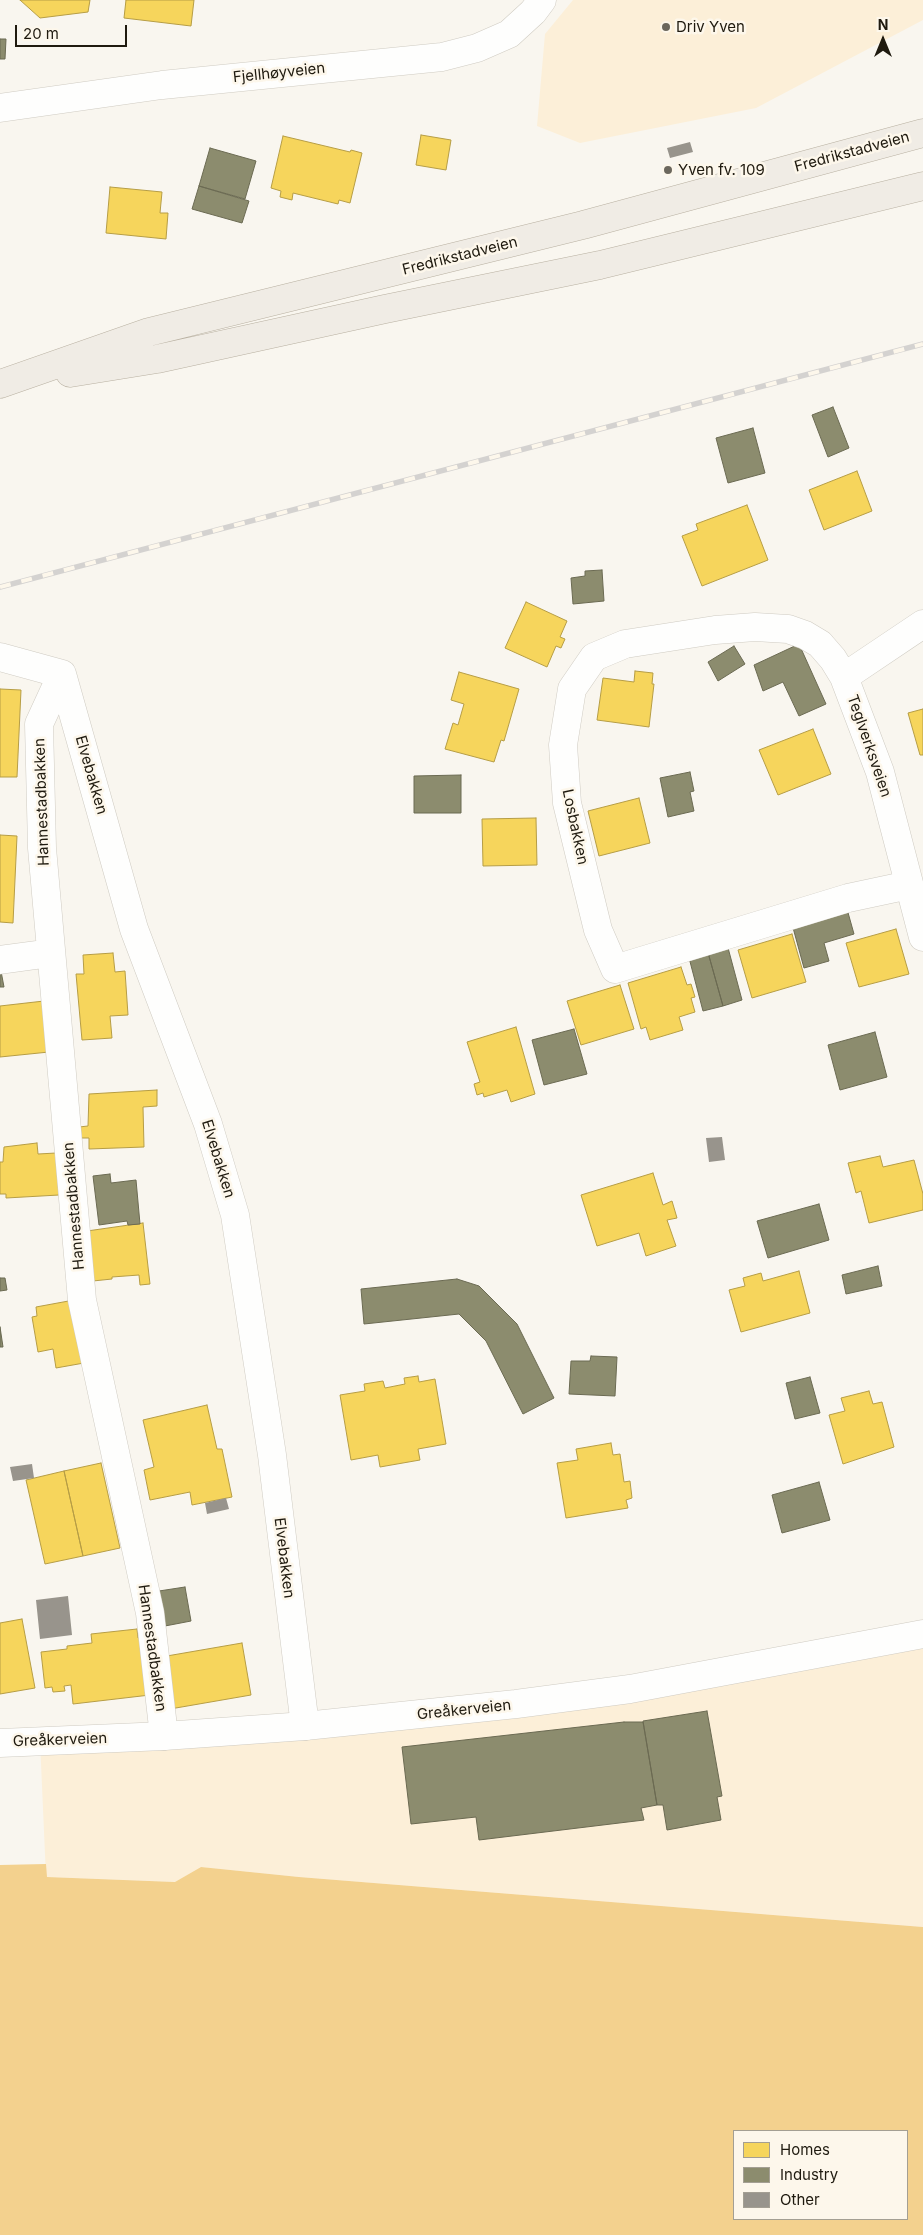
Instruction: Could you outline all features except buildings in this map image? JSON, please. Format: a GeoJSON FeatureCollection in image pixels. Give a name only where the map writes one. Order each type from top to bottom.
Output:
{"type":"FeatureCollection","features":[{"type":"Feature","properties":{"kind":"main road","name":"Fredrikstadveien"},"geometry":{"type":"LineString","coordinates":[[0,385],[149,332],[583,225],[923,133]]}},
{"type":"Feature","properties":{"kind":"main road","name":"Fredrikstadveien"},"geometry":{"type":"LineString","coordinates":[[0,385],[157,359],[385,309],[600,265],[923,186]]}},
{"type":"Feature","properties":{"kind":"street","name":"Fjellhøyveien"},"geometry":{"type":"LineString","coordinates":[[0,108],[162,85],[442,57],[477,48],[509,34],[533,12],[542,0]]}},
{"type":"Feature","properties":{"kind":"street","name":"Teglverksveien"},"geometry":{"type":"LineString","coordinates":[[923,624],[844,677],[880,772],[923,937]]}},
{"type":"Feature","properties":{"kind":"street","name":"Losbakken"},"geometry":{"type":"LineString","coordinates":[[844,677],[833,659],[820,644],[805,635],[788,629],[755,627],[715,630],[625,644],[594,657],[572,689],[563,745],[567,803],[598,930],[615,969],[839,901],[909,885]]}},
{"type":"Feature","properties":{"kind":"street"},"geometry":{"type":"LineString","coordinates":[[0,657],[62,674]]}},
{"type":"Feature","properties":{"kind":"street","name":"Hannestadbakken"},"geometry":{"type":"LineString","coordinates":[[62,674],[39,724],[42,848],[82,1300],[150,1613],[164,1736]]}},
{"type":"Feature","properties":{"kind":"street","name":"Elvebakken"},"geometry":{"type":"LineString","coordinates":[[62,674],[134,929],[208,1124],[235,1215],[272,1455],[305,1726]]}},
{"type":"Feature","properties":{"kind":"street"},"geometry":{"type":"LineString","coordinates":[[0,960],[51,952]]}},
{"type":"Feature","properties":{"kind":"street","name":"Greåkerveien"},"geometry":{"type":"LineString","coordinates":[[0,1742],[164,1736],[425,1715],[630,1689],[923,1634]]}},
{"type":"Feature","properties":{"kind":"shaded area"},"geometry":{"type":"Polygon","coordinates":[[[573,0],[923,0],[923,20],[756,108],[580,143],[537,126],[545,34],[573,0]]]}},
{"type":"Feature","properties":{"kind":"shaded area"},"geometry":{"type":"Polygon","coordinates":[[[923,1634],[923,1927],[299,1877],[201,1867],[176,1882],[46,1877],[40,1741],[305,1726],[923,1634]]]}},
{"type":"Feature","properties":{"kind":"shaded area"},"geometry":{"type":"Polygon","coordinates":[[[46,1864],[47,1877],[175,1882],[201,1867],[299,1877],[923,1927],[923,2235],[0,2235],[0,1865],[46,1864]]]}},
{"type":"Feature","properties":{"kind":"railway"},"geometry":{"type":"LineString","coordinates":[[0,587],[923,344]]}},
{"type":"Feature","properties":{"kind":"place","name":"Driv Yven"},"geometry":{"type":"Point","coordinates":[666,27]}},
{"type":"Feature","properties":{"kind":"place","name":"Yven fv. 109"},"geometry":{"type":"Point","coordinates":[668,170]}}]}
